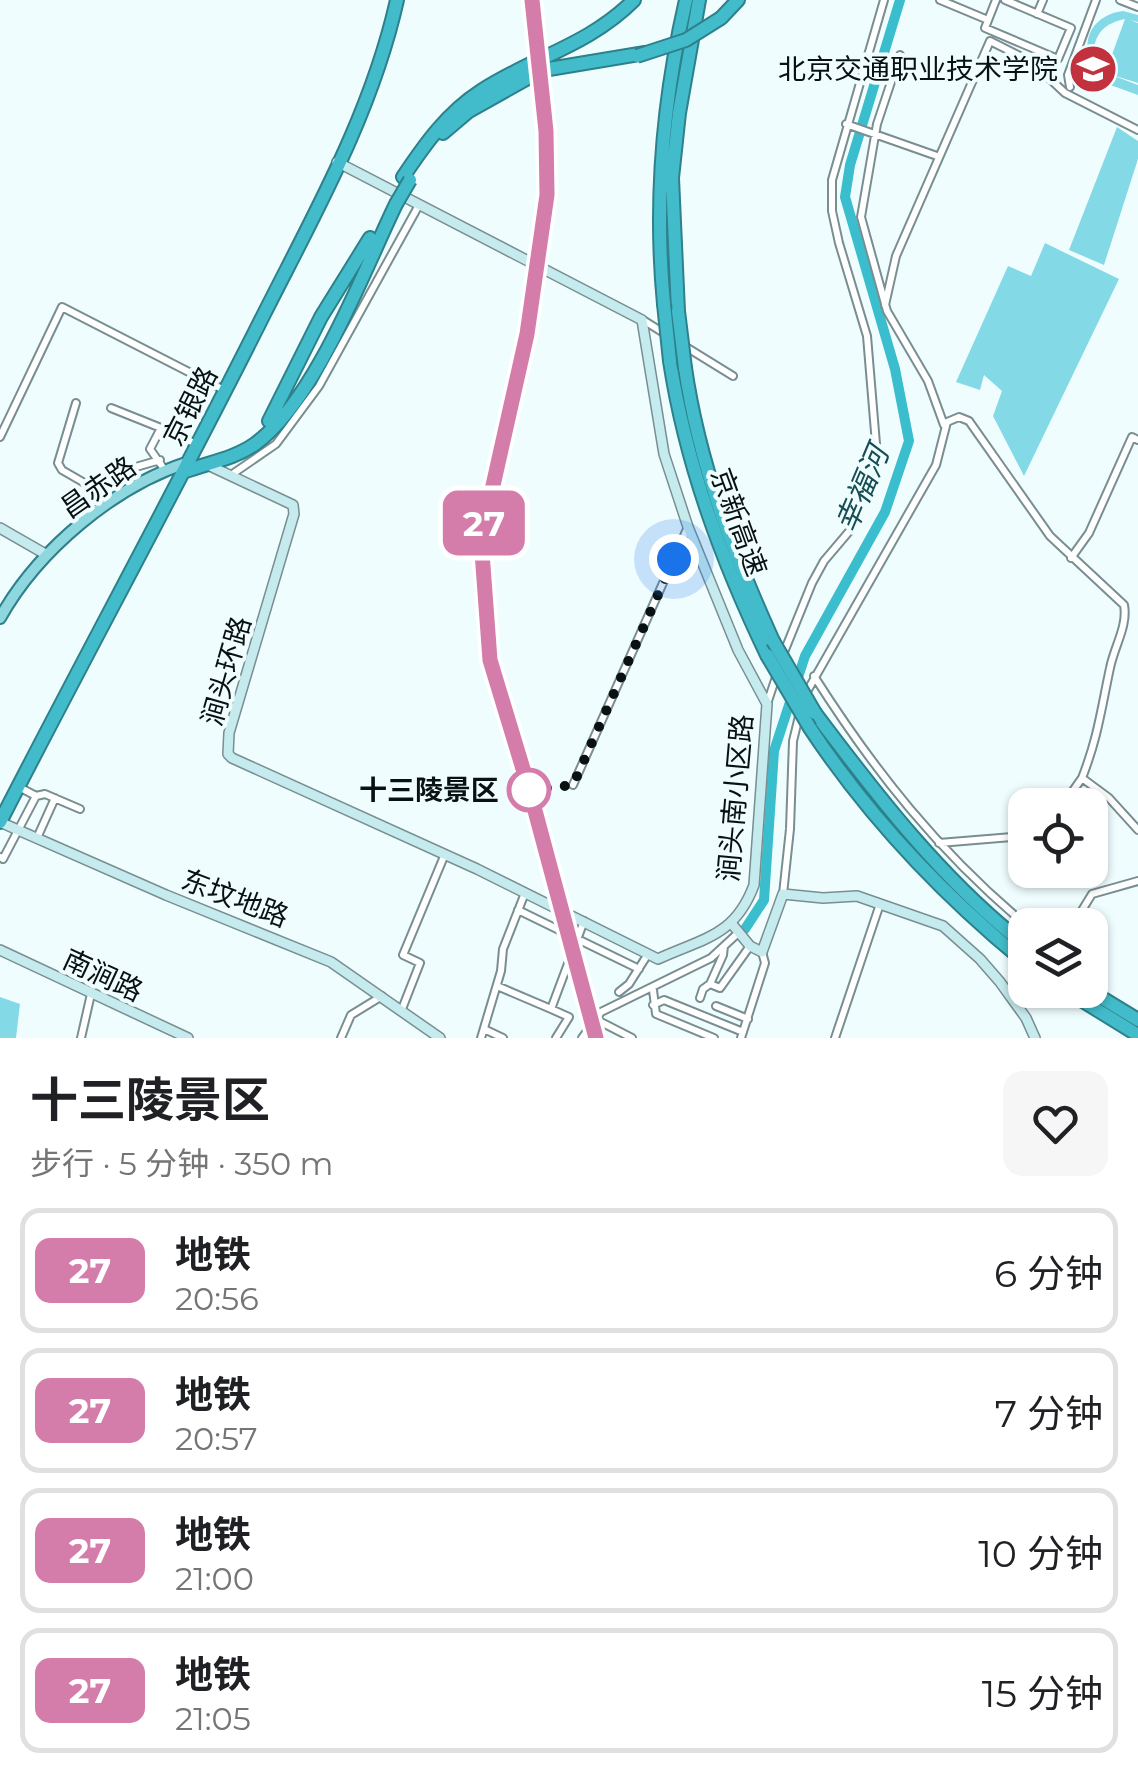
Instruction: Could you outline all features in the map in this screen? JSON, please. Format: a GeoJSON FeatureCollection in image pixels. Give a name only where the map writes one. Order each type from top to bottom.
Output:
{"type":"FeatureCollection","features":[{"type":"Feature","properties":{"kind":"highway","name":"京银路"},"geometry":{"type":"LineString","coordinates":[[175,467],[192,442],[337,162],[394,0]]}},
{"type":"Feature","properties":{"kind":"highway"},"geometry":{"type":"LineString","coordinates":[[175,467],[235,447],[268,422],[321,317],[434,131],[466,102],[511,74],[580,42],[634,0]]}},
{"type":"Feature","properties":{"kind":"highway","name":"京新高速"},"geometry":{"type":"LineString","coordinates":[[686,0],[665,112],[659,224],[670,361],[702,498],[741,602],[767,656],[810,728],[901,847],[1008,948]]}},
{"type":"Feature","properties":{"kind":"highway","name":"京新高速"},"geometry":{"type":"LineString","coordinates":[[699,0],[672,178],[678,310],[685,368],[714,495],[773,641],[815,712],[909,834],[1008,932]]}},
{"type":"Feature","properties":{"kind":"highway"},"geometry":{"type":"LineString","coordinates":[[407,179],[438,138],[469,111],[512,84],[552,70],[637,56],[686,40],[721,18],[738,0]]}},
{"type":"Feature","properties":{"kind":"highway"},"geometry":{"type":"LineString","coordinates":[[407,179],[437,137],[464,110],[511,82],[549,69],[656,50],[680,42],[721,18]]}},
{"type":"Feature","properties":{"kind":"highway","name":"京银路"},"geometry":{"type":"LineString","coordinates":[[0,822],[175,467],[337,162]]}},
{"type":"Feature","properties":{"kind":"highway"},"geometry":{"type":"LineString","coordinates":[[175,467],[207,464],[241,452],[261,439],[304,388],[393,202]]}},
{"type":"Feature","properties":{"kind":"highway","name":"京银路"},"geometry":{"type":"LineString","coordinates":[[0,811],[65,690]]}},
{"type":"Feature","properties":{"kind":"highway"},"geometry":{"type":"LineString","coordinates":[[1108,1002],[1138,1020]]}},
{"type":"Feature","properties":{"kind":"highway"},"geometry":{"type":"LineString","coordinates":[[1094,1008],[1138,1035]]}},
{"type":"Feature","properties":{"kind":"main road","name":"昌赤路"},"geometry":{"type":"LineString","coordinates":[[0,618],[52,548],[112,503],[175,467]]}},
{"type":"Feature","properties":{"kind":"main road","name":"昌赤路"},"geometry":{"type":"LineString","coordinates":[[47,555],[175,467]]}},
{"type":"Feature","properties":{"kind":"street"},"geometry":{"type":"LineString","coordinates":[[768,704],[798,612],[824,561],[852,528],[878,456],[867,336],[832,211],[832,180],[884,0]]}},
{"type":"Feature","properties":{"kind":"street"},"geometry":{"type":"LineString","coordinates":[[940,0],[988,20]]}},
{"type":"Feature","properties":{"kind":"street"},"geometry":{"type":"LineString","coordinates":[[996,0],[984,28],[1058,59],[1071,28],[1005,0]]}},
{"type":"Feature","properties":{"kind":"street"},"geometry":{"type":"LineString","coordinates":[[1038,14],[1043,0]]}},
{"type":"Feature","properties":{"kind":"street"},"geometry":{"type":"LineString","coordinates":[[1070,87],[1068,76],[1096,0]]}},
{"type":"Feature","properties":{"kind":"street"},"geometry":{"type":"LineString","coordinates":[[1120,0],[1138,7]]}},
{"type":"Feature","properties":{"kind":"street"},"geometry":{"type":"LineString","coordinates":[[885,305],[896,256],[990,41],[1032,62],[1065,92],[1138,130]]}},
{"type":"Feature","properties":{"kind":"street"},"geometry":{"type":"LineString","coordinates":[[900,54],[871,133],[861,217],[885,305],[928,380],[945,426]]}},
{"type":"Feature","properties":{"kind":"street"},"geometry":{"type":"LineString","coordinates":[[846,124],[937,156]]}},
{"type":"Feature","properties":{"kind":"street"},"geometry":{"type":"LineString","coordinates":[[337,162],[642,320],[733,376]]}},
{"type":"Feature","properties":{"kind":"street"},"geometry":{"type":"LineString","coordinates":[[231,476],[276,444],[319,386],[418,204]]}},
{"type":"Feature","properties":{"kind":"street"},"geometry":{"type":"LineString","coordinates":[[0,437],[62,307],[220,388]]}},
{"type":"Feature","properties":{"kind":"street","name":"涧头南小区路"},"geometry":{"type":"LineString","coordinates":[[642,320],[664,454],[688,528],[738,650],[768,704],[754,886],[735,929]]}},
{"type":"Feature","properties":{"kind":"street"},"geometry":{"type":"LineString","coordinates":[[76,404],[58,462],[62,470],[107,496],[112,503]]}},
{"type":"Feature","properties":{"kind":"street"},"geometry":{"type":"LineString","coordinates":[[111,408],[192,442]]}},
{"type":"Feature","properties":{"kind":"street"},"geometry":{"type":"LineString","coordinates":[[653,1005],[664,1000],[742,1035],[765,964],[762,952],[783,894],[790,828],[792,741],[798,714],[814,676],[936,465],[945,426],[952,418],[969,421],[1050,536],[1126,611],[1110,667],[1098,733],[1075,788]]}},
{"type":"Feature","properties":{"kind":"street"},"geometry":{"type":"LineString","coordinates":[[161,428],[150,449],[175,467]]}},
{"type":"Feature","properties":{"kind":"street"},"geometry":{"type":"LineString","coordinates":[[1072,558],[1090,534],[1132,438],[1138,440]]}},
{"type":"Feature","properties":{"kind":"street","name":"涧头环路"},"geometry":{"type":"LineString","coordinates":[[207,464],[293,504],[294,514],[230,733],[228,754],[445,854],[648,954]]}},
{"type":"Feature","properties":{"kind":"street"},"geometry":{"type":"LineString","coordinates":[[102,482],[111,468],[122,472],[175,467]]}},
{"type":"Feature","properties":{"kind":"street"},"geometry":{"type":"LineString","coordinates":[[0,528],[47,555]]}},
{"type":"Feature","properties":{"kind":"street"},"geometry":{"type":"LineString","coordinates":[[573,785],[688,528]]}},
{"type":"Feature","properties":{"kind":"street"},"geometry":{"type":"LineString","coordinates":[[814,676],[881,777],[939,843],[1008,910]]}},
{"type":"Feature","properties":{"kind":"street"},"geometry":{"type":"LineString","coordinates":[[1082,778],[1108,798],[1138,830]]}},
{"type":"Feature","properties":{"kind":"street"},"geometry":{"type":"LineString","coordinates":[[18,786],[36,796],[45,794],[80,809]]}},
{"type":"Feature","properties":{"kind":"street"},"geometry":{"type":"LineString","coordinates":[[0,858],[36,796]]}},
{"type":"Feature","properties":{"kind":"street"},"geometry":{"type":"LineString","coordinates":[[36,839],[56,798]]}},
{"type":"Feature","properties":{"kind":"street","name":"东坟地路"},"geometry":{"type":"LineString","coordinates":[[0,822],[166,895],[303,948],[331,962],[440,1038]]}},
{"type":"Feature","properties":{"kind":"street"},"geometry":{"type":"LineString","coordinates":[[939,843],[1008,837]]}},
{"type":"Feature","properties":{"kind":"street"},"geometry":{"type":"LineString","coordinates":[[402,1009],[420,962],[403,954],[445,854]]}},
{"type":"Feature","properties":{"kind":"street"},"geometry":{"type":"LineString","coordinates":[[1083,908],[1092,894],[1138,881]]}},
{"type":"Feature","properties":{"kind":"street"},"geometry":{"type":"LineString","coordinates":[[503,1038],[483,1034],[503,949],[525,893]]}},
{"type":"Feature","properties":{"kind":"street"},"geometry":{"type":"LineString","coordinates":[[783,894],[857,896],[943,926],[980,958],[1008,993]]}},
{"type":"Feature","properties":{"kind":"street"},"geometry":{"type":"LineString","coordinates":[[836,1038],[880,904]]}},
{"type":"Feature","properties":{"kind":"street"},"geometry":{"type":"LineString","coordinates":[[518,910],[640,969]]}},
{"type":"Feature","properties":{"kind":"street"},"geometry":{"type":"LineString","coordinates":[[550,1009],[584,922]]}},
{"type":"Feature","properties":{"kind":"street"},"geometry":{"type":"LineString","coordinates":[[735,929],[750,946],[762,952]]}},
{"type":"Feature","properties":{"kind":"street"},"geometry":{"type":"LineString","coordinates":[[582,1038],[601,1012],[711,958],[735,929]]}},
{"type":"Feature","properties":{"kind":"street"},"geometry":{"type":"LineString","coordinates":[[620,992],[648,954],[658,958],[735,929]]}},
{"type":"Feature","properties":{"kind":"street"},"geometry":{"type":"LineString","coordinates":[[700,998],[710,984],[724,946]]}},
{"type":"Feature","properties":{"kind":"street"},"geometry":{"type":"LineString","coordinates":[[710,984],[720,988],[750,946]]}},
{"type":"Feature","properties":{"kind":"street","name":"南涧路"},"geometry":{"type":"LineString","coordinates":[[0,950],[188,1038]]}},
{"type":"Feature","properties":{"kind":"street"},"geometry":{"type":"LineString","coordinates":[[497,986],[568,1017],[556,1038]]}},
{"type":"Feature","properties":{"kind":"street"},"geometry":{"type":"LineString","coordinates":[[653,988],[656,1014],[714,1038]]}},
{"type":"Feature","properties":{"kind":"street"},"geometry":{"type":"LineString","coordinates":[[81,1038],[91,994]]}},
{"type":"Feature","properties":{"kind":"street"},"geometry":{"type":"LineString","coordinates":[[341,1038],[351,1016],[382,996]]}},
{"type":"Feature","properties":{"kind":"street"},"geometry":{"type":"LineString","coordinates":[[716,1006],[748,1019]]}},
{"type":"Feature","properties":{"kind":"street"},"geometry":{"type":"LineString","coordinates":[[1019,1008],[1035,1038]]}},
{"type":"Feature","properties":{"kind":"street"},"geometry":{"type":"LineString","coordinates":[[595,1019],[632,1038]]}},
{"type":"Feature","properties":{"kind":"shaded area"},"geometry":{"type":"Polygon","coordinates":[[[1112,13],[1138,15],[1138,22],[1130,20],[1138,23],[1138,83],[1109,74],[1138,85],[1138,95],[1080,74],[1083,66],[1093,69],[1087,49],[1091,31],[1112,13]],[[1125,19],[1106,27],[1096,41],[1094,56],[1105,72],[1125,19]]]}},
{"type":"Feature","properties":{"kind":"shaded area"},"geometry":{"type":"Polygon","coordinates":[[[1117,127],[1138,141],[1138,159],[1104,265],[1069,250],[1117,127]]]}},
{"type":"Feature","properties":{"kind":"shaded area"},"geometry":{"type":"Polygon","coordinates":[[[1045,243],[1119,279],[1024,476],[993,416],[1002,391],[984,375],[980,390],[956,382],[1008,266],[1031,276],[1045,243]]]}},
{"type":"Feature","properties":{"kind":"shaded area"},"geometry":{"type":"Polygon","coordinates":[[[0,997],[20,1004],[16,1038],[0,1038],[0,997]]]}},
{"type":"Feature","properties":{"kind":"waterway","name":"幸福河"},"geometry":{"type":"LineString","coordinates":[[745,929],[764,900],[774,751],[805,656],[885,512],[909,441],[895,369],[845,197],[850,165],[900,0]]}},
{"type":"Feature","properties":{"kind":"metro line","name":"27"},"geometry":{"type":"LineString","coordinates":[[532,0],[546,131],[547,195],[527,334],[481,539],[482,562],[490,660],[596,1038]]}},
{"type":"Feature","properties":{"kind":"place","name":"北京交通职业技术学院"},"geometry":{"type":"Point","coordinates":[1093,69]}},
{"type":"Feature","properties":{"kind":"place","name":"十三陵景区"},"geometry":{"type":"Point","coordinates":[529,790]}},
{"type":"Feature","properties":{"kind":"route"},"geometry":{"type":"LineString","coordinates":[[529,790],[573,785],[674,559]]}}]}
